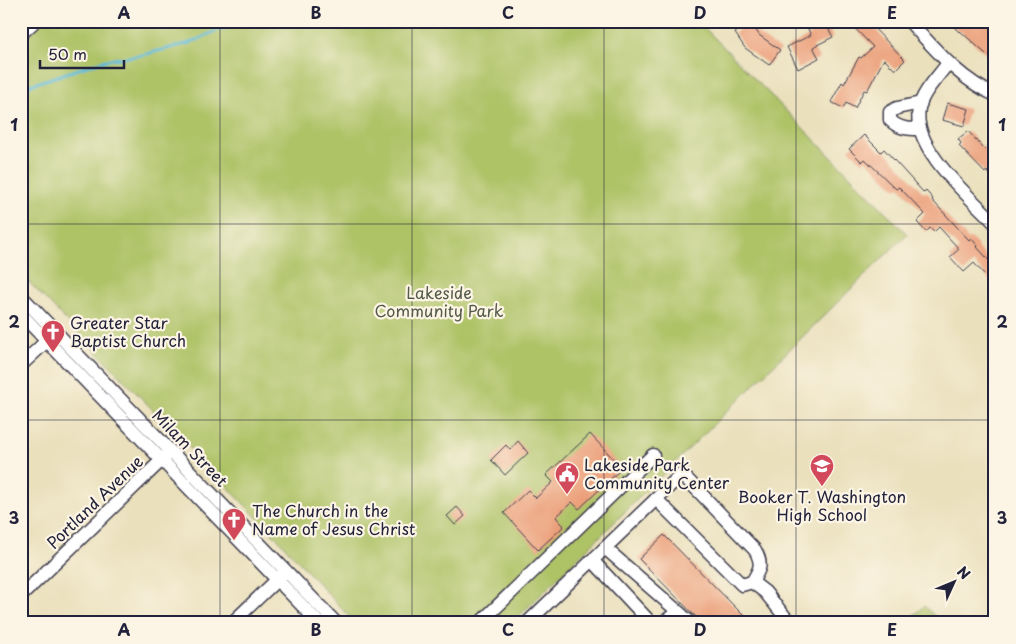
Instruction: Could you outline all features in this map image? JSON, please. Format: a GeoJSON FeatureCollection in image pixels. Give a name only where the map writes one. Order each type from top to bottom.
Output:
{"type":"FeatureCollection","features":[{"type":"Feature","properties":{"kind":"main road"},"geometry":{"type":"LineString","coordinates":[[21,31],[32,21]]}},
{"type":"Feature","properties":{"kind":"street"},"geometry":{"type":"LineString","coordinates":[[909,21],[963,77],[981,89],[995,95]]}},
{"type":"Feature","properties":{"kind":"street"},"geometry":{"type":"LineString","coordinates":[[948,63],[924,94],[919,109],[920,129],[926,146],[936,161],[995,223]]}},
{"type":"Feature","properties":{"kind":"street"},"geometry":{"type":"LineString","coordinates":[[920,129],[906,129],[896,125],[890,120],[890,112],[897,108],[921,103]]}},
{"type":"Feature","properties":{"kind":"street","name":"Milam Street"},"geometry":{"type":"LineString","coordinates":[[21,296],[51,336],[281,575],[336,623]]}},
{"type":"Feature","properties":{"kind":"street","name":"Milam Street"},"geometry":{"type":"LineString","coordinates":[[21,314],[51,336]]}},
{"type":"Feature","properties":{"kind":"street"},"geometry":{"type":"LineString","coordinates":[[21,365],[51,336]]}},
{"type":"Feature","properties":{"kind":"street","name":"Portland Avenue"},"geometry":{"type":"LineString","coordinates":[[21,596],[166,455]]}},
{"type":"Feature","properties":{"kind":"street"},"geometry":{"type":"LineString","coordinates":[[480,623],[653,455]]}},
{"type":"Feature","properties":{"kind":"street"},"geometry":{"type":"LineString","coordinates":[[527,623],[682,474],[755,550],[760,558],[759,570],[752,582],[742,585],[656,499]]}},
{"type":"Feature","properties":{"kind":"street"},"geometry":{"type":"LineString","coordinates":[[606,548],[686,619]]}},
{"type":"Feature","properties":{"kind":"street"},"geometry":{"type":"LineString","coordinates":[[592,560],[651,623]]}},
{"type":"Feature","properties":{"kind":"street"},"geometry":{"type":"LineString","coordinates":[[232,623],[281,575]]}},
{"type":"Feature","properties":{"kind":"street","name":"Milam Street"},"geometry":{"type":"LineString","coordinates":[[281,575],[319,623]]}},
{"type":"Feature","properties":{"kind":"street"},"geometry":{"type":"LineString","coordinates":[[752,582],[765,592],[790,623]]}},
{"type":"Feature","properties":{"kind":"street"},"geometry":{"type":"LineString","coordinates":[[664,623],[672,616],[686,619]]}},
{"type":"Feature","properties":{"kind":"green space","name":"Lakeside Community Park"},"geometry":{"type":"Polygon","coordinates":[[[44,21],[698,21],[907,234],[512,623],[355,623],[276,537],[21,274],[21,43],[44,21]]]}},
{"type":"Feature","properties":{"kind":"green space"},"geometry":{"type":"Polygon","coordinates":[[[924,606],[942,623],[906,623],[924,606]]]}},
{"type":"Feature","properties":{"kind":"building"},"geometry":{"type":"Polygon","coordinates":[[[744,21],[750,21],[759,35],[780,50],[769,65],[745,48],[735,33],[739,30],[736,26],[744,21]]]}},
{"type":"Feature","properties":{"kind":"building"},"geometry":{"type":"Polygon","coordinates":[[[824,21],[833,37],[813,47],[819,58],[798,69],[787,47],[811,35],[808,29],[824,21]]]}},
{"type":"Feature","properties":{"kind":"building"},"geometry":{"type":"Polygon","coordinates":[[[848,21],[867,21],[905,60],[895,70],[884,59],[867,91],[864,90],[855,108],[846,103],[843,108],[831,102],[842,82],[844,84],[859,57],[861,58],[873,47],[848,21]]]}},
{"type":"Feature","properties":{"kind":"building"},"geometry":{"type":"Polygon","coordinates":[[[948,21],[995,21],[995,62],[959,32],[948,21]]]}},
{"type":"Feature","properties":{"kind":"building"},"geometry":{"type":"Polygon","coordinates":[[[947,103],[969,109],[964,126],[942,120],[947,103]]]}},
{"type":"Feature","properties":{"kind":"building"},"geometry":{"type":"Polygon","coordinates":[[[968,131],[984,149],[987,146],[995,154],[995,180],[987,171],[985,173],[959,146],[961,143],[958,139],[968,131]]]}},
{"type":"Feature","properties":{"kind":"building"},"geometry":{"type":"Polygon","coordinates":[[[864,135],[881,152],[884,149],[924,193],[926,191],[969,240],[971,238],[978,246],[995,267],[995,286],[974,263],[964,272],[950,257],[959,249],[939,227],[934,232],[930,228],[926,232],[917,222],[925,214],[899,187],[896,189],[865,159],[862,162],[849,149],[864,135]]]}},
{"type":"Feature","properties":{"kind":"building","name":"Lakeside Park Community Center"},"geometry":{"type":"Polygon","coordinates":[[[590,434],[622,468],[579,509],[572,502],[556,517],[564,526],[538,550],[504,513],[528,490],[536,498],[553,482],[546,475],[590,434]]]}},
{"type":"Feature","properties":{"kind":"building"},"geometry":{"type":"Polygon","coordinates":[[[518,441],[528,453],[505,475],[491,460],[506,445],[510,450],[518,441]]]}},
{"type":"Feature","properties":{"kind":"building"},"geometry":{"type":"Polygon","coordinates":[[[457,507],[465,516],[455,525],[447,516],[457,507]]]}},
{"type":"Feature","properties":{"kind":"building"},"geometry":{"type":"Polygon","coordinates":[[[664,535],[746,618],[742,623],[702,623],[639,559],[664,535]]]}},
{"type":"Feature","properties":{"kind":"waterway"},"geometry":{"type":"LineString","coordinates":[[21,88],[106,60],[142,55],[190,43],[218,30],[250,21]]}},
{"type":"Feature","properties":{"kind":"place","name":"Greater Star Baptist Church"},"geometry":{"type":"Point","coordinates":[53,353]}},
{"type":"Feature","properties":{"kind":"place","name":"Booker T. Washington High School"},"geometry":{"type":"Point","coordinates":[822,487]}},
{"type":"Feature","properties":{"kind":"place","name":"Lakeside Park Community Center"},"geometry":{"type":"Point","coordinates":[567,495]}},
{"type":"Feature","properties":{"kind":"place","name":"The Church in the Name of Jesus Christ"},"geometry":{"type":"Point","coordinates":[234,541]}}]}
